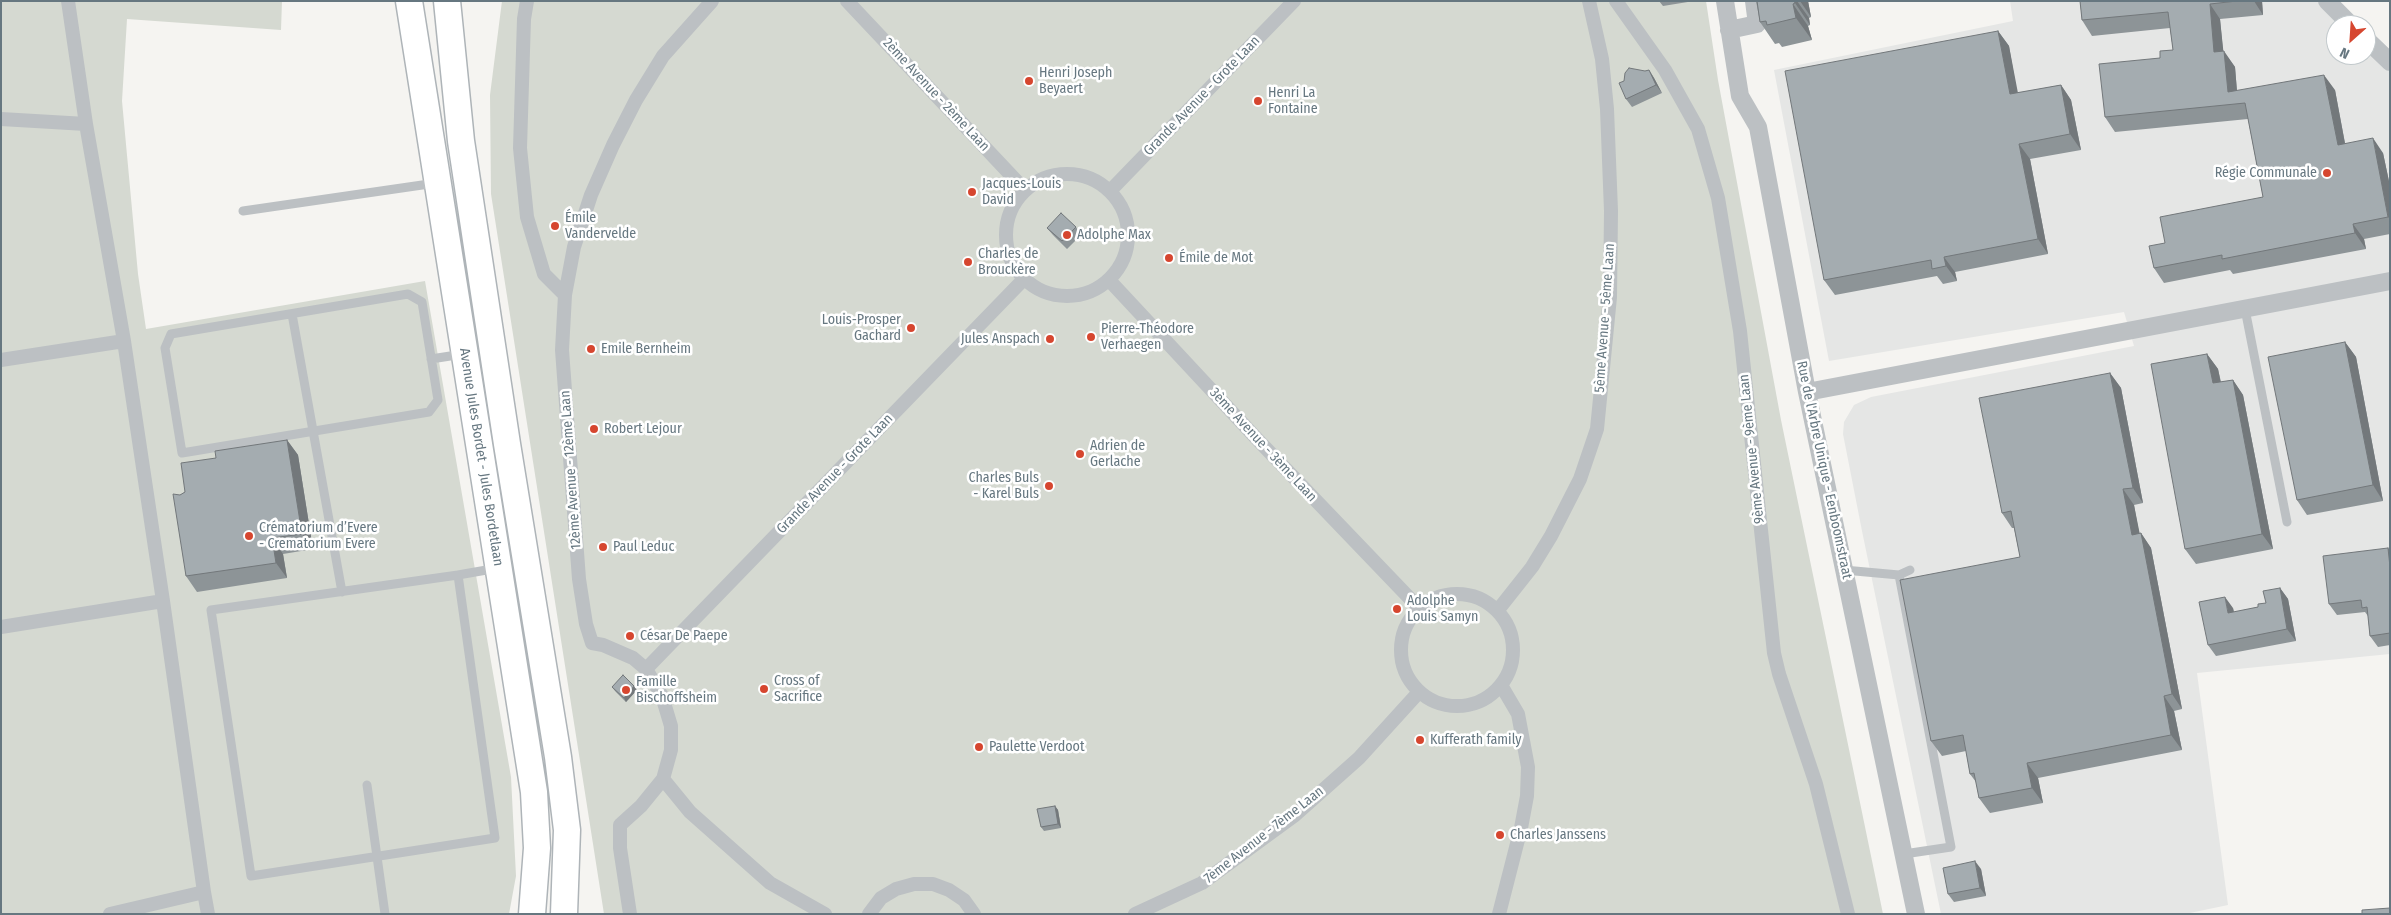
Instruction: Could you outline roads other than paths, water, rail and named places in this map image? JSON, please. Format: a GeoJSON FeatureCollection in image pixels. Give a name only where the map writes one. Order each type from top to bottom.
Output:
{"type":"FeatureCollection","features":[{"type":"Feature","properties":{"kind":"main road","name":"Avenue Jules Bordet - Jules Bordetlaan"},"geometry":{"type":"LineString","coordinates":[[408,1],[500,568],[534,792],[537,848],[532,914]]}},
{"type":"Feature","properties":{"kind":"main road","name":"Avenue Jules Bordet - Jules Bordetlaan"},"geometry":{"type":"LineString","coordinates":[[447,1],[464,160],[507,444],[558,757],[567,830],[564,914]]}},
{"type":"Feature","properties":{"kind":"street"},"geometry":{"type":"LineString","coordinates":[[68,1],[86,124],[124,341],[208,914]]}},
{"type":"Feature","properties":{"kind":"street"},"geometry":{"type":"LineString","coordinates":[[527,1],[524,19],[520,148],[527,217],[544,274],[565,295]]}},
{"type":"Feature","properties":{"kind":"street","name":"12ème Avenue - 12ème Laan"},"geometry":{"type":"LineString","coordinates":[[646,668],[633,658],[603,645],[592,643],[586,624],[579,579],[562,350],[565,295],[574,247],[591,195],[613,145],[636,100],[662,56],[712,1]]}},
{"type":"Feature","properties":{"kind":"street","name":"2ème Avenue - 2ème Laan"},"geometry":{"type":"LineString","coordinates":[[847,1],[1025,190]]}},
{"type":"Feature","properties":{"kind":"street","name":"Grande Avenue - Grote Laan"},"geometry":{"type":"LineString","coordinates":[[1110,191],[1294,1]]}},
{"type":"Feature","properties":{"kind":"street","name":"5ème Avenue - 5ème Laan"},"geometry":{"type":"LineString","coordinates":[[1498,610],[1532,567],[1551,536],[1580,479],[1597,430],[1610,297],[1611,211],[1607,109],[1601,52],[1589,1]]}},
{"type":"Feature","properties":{"kind":"street","name":"9ème Avenue - 9ème Laan"},"geometry":{"type":"LineString","coordinates":[[1616,1],[1665,70],[1698,129],[1718,198],[1740,331],[1774,653],[1779,674],[1816,784],[1848,914]]}},
{"type":"Feature","properties":{"kind":"street","name":"Rue de l'Arbre Unique - Eenboomstraat"},"geometry":{"type":"LineString","coordinates":[[1725,1],[1740,96],[1758,127],[1807,392],[1916,914]]}},
{"type":"Feature","properties":{"kind":"street"},"geometry":{"type":"LineString","coordinates":[[1729,30],[1757,24],[1754,1]]}},
{"type":"Feature","properties":{"kind":"street"},"geometry":{"type":"LineString","coordinates":[[2327,1],[2341,15]]}},
{"type":"Feature","properties":{"kind":"street"},"geometry":{"type":"LineString","coordinates":[[2376,49],[2390,62]]}},
{"type":"Feature","properties":{"kind":"street"},"geometry":{"type":"LineString","coordinates":[[1,119],[86,124]]}},
{"type":"Feature","properties":{"kind":"street"},"geometry":{"type":"LineString","coordinates":[[1066,174],[1082,175],[1097,181],[1110,191],[1120,204],[1126,218],[1129,235],[1120,267],[1109,280],[1085,294],[1069,296],[1045,293],[1024,279],[1014,266],[1008,252],[1005,236],[1012,208],[1025,190],[1044,178],[1066,174]]}},
{"type":"Feature","properties":{"kind":"street","name":"Grande Avenue - Grote Laan"},"geometry":{"type":"LineString","coordinates":[[646,668],[1024,279]]}},
{"type":"Feature","properties":{"kind":"street","name":"3ème Avenue - 3ème Laan"},"geometry":{"type":"LineString","coordinates":[[1109,280],[1257,440],[1419,608]]}},
{"type":"Feature","properties":{"kind":"street"},"geometry":{"type":"LineString","coordinates":[[1807,392],[2390,281]]}},
{"type":"Feature","properties":{"kind":"street"},"geometry":{"type":"LineString","coordinates":[[1,360],[124,341]]}},
{"type":"Feature","properties":{"kind":"street"},"geometry":{"type":"LineString","coordinates":[[1450,594],[1467,594],[1483,600],[1498,610],[1508,624],[1513,641],[1513,658],[1508,675],[1501,686],[1484,700],[1468,706],[1450,707],[1433,702],[1419,692],[1407,677],[1401,659],[1401,641],[1407,623],[1419,608],[1433,598],[1450,594]]}},
{"type":"Feature","properties":{"kind":"street"},"geometry":{"type":"LineString","coordinates":[[1,627],[163,601]]}},
{"type":"Feature","properties":{"kind":"street"},"geometry":{"type":"LineString","coordinates":[[630,914],[620,848],[620,825],[641,806],[663,779],[671,750],[671,726],[662,696],[646,668]]}},
{"type":"Feature","properties":{"kind":"street"},"geometry":{"type":"LineString","coordinates":[[1499,914],[1521,828],[1527,796],[1528,767],[1518,714],[1501,686]]}},
{"type":"Feature","properties":{"kind":"street","name":"7ème Avenue - 7ème Laan"},"geometry":{"type":"LineString","coordinates":[[1135,914],[1202,883],[1295,815],[1359,758],[1419,692]]}},
{"type":"Feature","properties":{"kind":"street"},"geometry":{"type":"LineString","coordinates":[[663,779],[690,812],[763,878],[825,914]]}},
{"type":"Feature","properties":{"kind":"street"},"geometry":{"type":"LineString","coordinates":[[869,914],[881,898],[896,888],[914,884],[933,884],[949,890],[964,900],[974,914]]}},
{"type":"Feature","properties":{"kind":"street"},"geometry":{"type":"LineString","coordinates":[[110,914],[204,892]]}},
{"type":"Feature","properties":{"kind":"lane"},"geometry":{"type":"LineString","coordinates":[[243,211],[438,183]]}},
{"type":"Feature","properties":{"kind":"lane"},"geometry":{"type":"LineString","coordinates":[[408,294],[422,302],[438,400],[429,412],[312,430],[182,457],[165,348],[171,334],[292,314],[408,294]]}},
{"type":"Feature","properties":{"kind":"lane"},"geometry":{"type":"LineString","coordinates":[[2245,310],[2287,522]]}},
{"type":"Feature","properties":{"kind":"lane"},"geometry":{"type":"LineString","coordinates":[[292,314],[342,592]]}},
{"type":"Feature","properties":{"kind":"lane"},"geometry":{"type":"LineString","coordinates":[[431,359],[464,354]]}},
{"type":"Feature","properties":{"kind":"lane"},"geometry":{"type":"LineString","coordinates":[[458,575],[495,838],[251,876],[211,610],[500,568]]}},
{"type":"Feature","properties":{"kind":"lane"},"geometry":{"type":"LineString","coordinates":[[1844,570],[1899,575],[1910,570]]}},
{"type":"Feature","properties":{"kind":"lane"},"geometry":{"type":"LineString","coordinates":[[1899,575],[1951,847],[1904,854]]}},
{"type":"Feature","properties":{"kind":"lane"},"geometry":{"type":"LineString","coordinates":[[367,785],[385,914]]}},
{"type":"Feature","properties":{"kind":"place","name":"Henri Joseph Beyaert"},"geometry":{"type":"Point","coordinates":[1029,81]}},
{"type":"Feature","properties":{"kind":"place","name":"Henri La Fontaine"},"geometry":{"type":"Point","coordinates":[1258,101]}},
{"type":"Feature","properties":{"kind":"place","name":"Régie Communale"},"geometry":{"type":"Point","coordinates":[2327,173]}},
{"type":"Feature","properties":{"kind":"place","name":"Jacques-Louis David"},"geometry":{"type":"Point","coordinates":[972,192]}},
{"type":"Feature","properties":{"kind":"place","name":"Émile Vandervelde"},"geometry":{"type":"Point","coordinates":[555,226]}},
{"type":"Feature","properties":{"kind":"place","name":"Adolphe Max"},"geometry":{"type":"Point","coordinates":[1067,235]}},
{"type":"Feature","properties":{"kind":"place","name":"Émile de Mot"},"geometry":{"type":"Point","coordinates":[1169,258]}},
{"type":"Feature","properties":{"kind":"place","name":"Charles de Brouckère"},"geometry":{"type":"Point","coordinates":[968,262]}},
{"type":"Feature","properties":{"kind":"place","name":"Louis-Prosper Gachard"},"geometry":{"type":"Point","coordinates":[911,328]}},
{"type":"Feature","properties":{"kind":"place","name":"Pierre-Théodore Verhaegen"},"geometry":{"type":"Point","coordinates":[1091,337]}},
{"type":"Feature","properties":{"kind":"place","name":"Jules Anspach"},"geometry":{"type":"Point","coordinates":[1050,339]}},
{"type":"Feature","properties":{"kind":"place","name":"Emile Bernheim"},"geometry":{"type":"Point","coordinates":[591,349]}},
{"type":"Feature","properties":{"kind":"place","name":"Robert Lejour"},"geometry":{"type":"Point","coordinates":[594,429]}},
{"type":"Feature","properties":{"kind":"place","name":"Adrien de Gerlache"},"geometry":{"type":"Point","coordinates":[1080,454]}},
{"type":"Feature","properties":{"kind":"place","name":"Charles Buls - Karel Buls"},"geometry":{"type":"Point","coordinates":[1049,486]}},
{"type":"Feature","properties":{"kind":"place","name":"Crématorium d’Evere - Crematorium Evere"},"geometry":{"type":"Point","coordinates":[249,536]}},
{"type":"Feature","properties":{"kind":"place","name":"Paul Leduc"},"geometry":{"type":"Point","coordinates":[603,547]}},
{"type":"Feature","properties":{"kind":"place","name":"Adolphe Louis Samyn"},"geometry":{"type":"Point","coordinates":[1397,609]}},
{"type":"Feature","properties":{"kind":"place","name":"César De Paepe"},"geometry":{"type":"Point","coordinates":[630,636]}},
{"type":"Feature","properties":{"kind":"place","name":"Cross of Sacrifice"},"geometry":{"type":"Point","coordinates":[764,689]}},
{"type":"Feature","properties":{"kind":"place","name":"Famille Bischoffsheim"},"geometry":{"type":"Point","coordinates":[626,690]}},
{"type":"Feature","properties":{"kind":"place","name":"Kufferath family"},"geometry":{"type":"Point","coordinates":[1420,740]}},
{"type":"Feature","properties":{"kind":"place","name":"Paulette Verdoot"},"geometry":{"type":"Point","coordinates":[979,747]}},
{"type":"Feature","properties":{"kind":"place","name":"Charles Janssens"},"geometry":{"type":"Point","coordinates":[1500,835]}}]}
